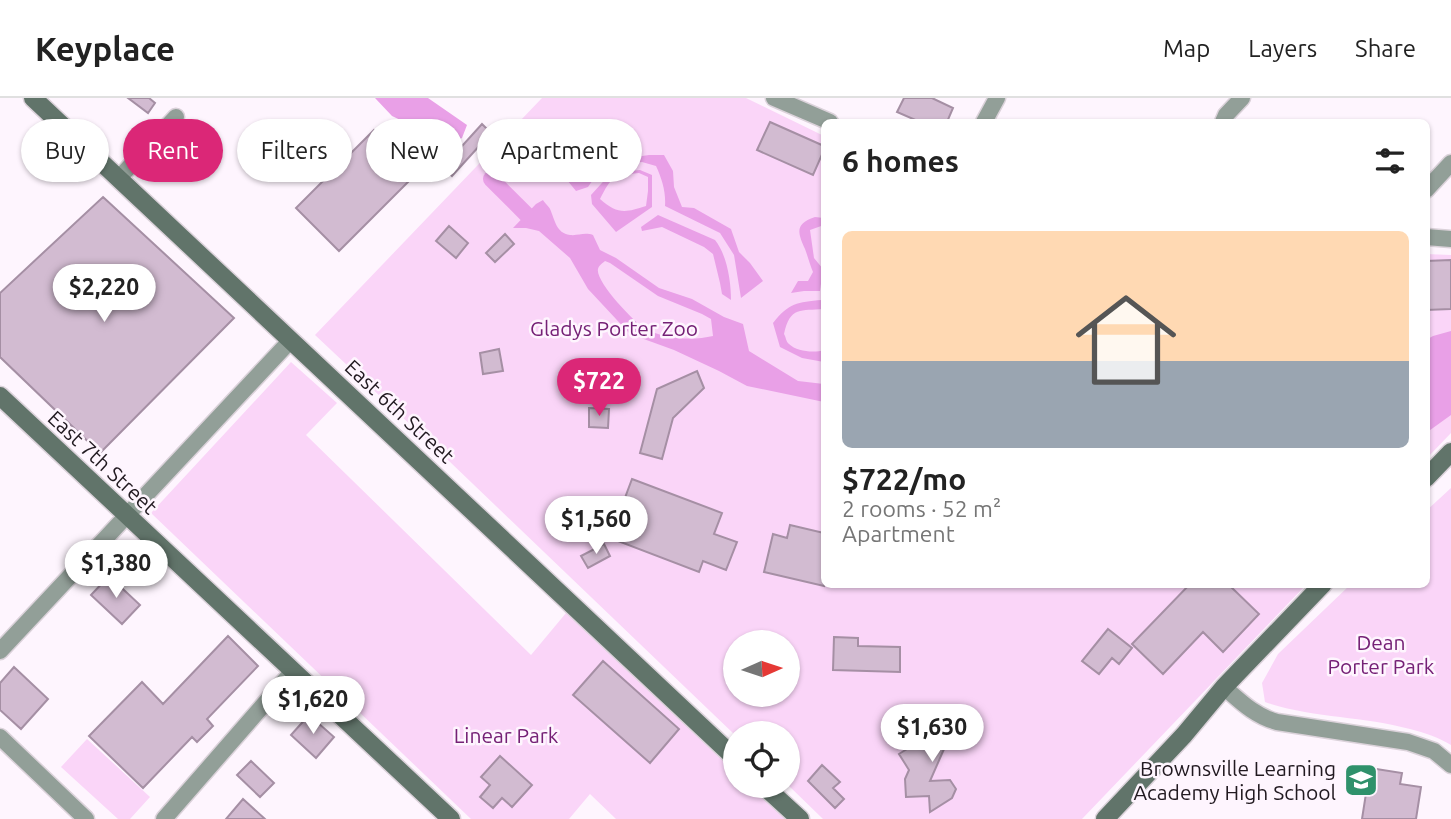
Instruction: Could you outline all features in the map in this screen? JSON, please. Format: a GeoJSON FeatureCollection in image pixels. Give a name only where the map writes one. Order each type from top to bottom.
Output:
{"type":"FeatureCollection","features":[{"type":"Feature","properties":{"kind":"main road","name":"East 6th Street"},"geometry":{"type":"LineString","coordinates":[[33,98],[723,747]]}},
{"type":"Feature","properties":{"kind":"main road","name":"East 7th Street"},"geometry":{"type":"LineString","coordinates":[[0,396],[451,819]]}},
{"type":"Feature","properties":{"kind":"main road"},"geometry":{"type":"LineString","coordinates":[[1430,474],[1451,453]]}},
{"type":"Feature","properties":{"kind":"main road"},"geometry":{"type":"LineString","coordinates":[[1105,819],[1184,735],[1224,687],[1319,588]]}},
{"type":"Feature","properties":{"kind":"main road"},"geometry":{"type":"LineString","coordinates":[[777,798],[800,819]]}},
{"type":"Feature","properties":{"kind":"street"},"geometry":{"type":"LineString","coordinates":[[774,98],[823,119]]}},
{"type":"Feature","properties":{"kind":"street"},"geometry":{"type":"LineString","coordinates":[[986,119],[998,98]]}},
{"type":"Feature","properties":{"kind":"street"},"geometry":{"type":"LineString","coordinates":[[1224,119],[1241,98]]}},
{"type":"Feature","properties":{"kind":"street"},"geometry":{"type":"LineString","coordinates":[[119,178],[176,117]]}},
{"type":"Feature","properties":{"kind":"street"},"geometry":{"type":"LineString","coordinates":[[1430,186],[1451,163]]}},
{"type":"Feature","properties":{"kind":"street"},"geometry":{"type":"LineString","coordinates":[[1430,237],[1451,239]]}},
{"type":"Feature","properties":{"kind":"street"},"geometry":{"type":"LineString","coordinates":[[0,651],[291,340]]}},
{"type":"Feature","properties":{"kind":"street"},"geometry":{"type":"LineString","coordinates":[[164,819],[293,671]]}},
{"type":"Feature","properties":{"kind":"street"},"geometry":{"type":"LineString","coordinates":[[1224,687],[1263,718],[1408,742],[1434,751],[1451,765]]}},
{"type":"Feature","properties":{"kind":"street"},"geometry":{"type":"LineString","coordinates":[[0,737],[86,819]]}},
{"type":"Feature","properties":{"kind":"green space","name":"Gladys Porter Zoo"},"geometry":{"type":"Polygon","coordinates":[[[542,98],[746,98],[821,135],[821,588],[1303,588],[1082,819],[823,819],[800,797],[800,721],[723,721],[723,724],[315,335],[477,166],[477,182],[642,182],[642,119],[522,119],[542,98]]]}},
{"type":"Feature","properties":{"kind":"green space"},"geometry":{"type":"Polygon","coordinates":[[[1430,254],[1451,255],[1451,433],[1430,455],[1430,254]]]}},
{"type":"Feature","properties":{"kind":"green space","name":"Linear Park"},"geometry":{"type":"Polygon","coordinates":[[[291,362],[337,403],[306,435],[531,655],[566,613],[723,761],[723,798],[762,798],[785,819],[616,819],[590,794],[569,819],[471,819],[151,513],[291,362]]]}},
{"type":"Feature","properties":{"kind":"green space","name":"Dean Porter Park"},"geometry":{"type":"Polygon","coordinates":[[[1451,488],[1451,745],[1426,734],[1392,725],[1301,711],[1265,702],[1262,683],[1278,654],[1347,588],[1430,588],[1430,507],[1451,488]]]}},
{"type":"Feature","properties":{"kind":"green space"},"geometry":{"type":"Polygon","coordinates":[[[87,739],[150,797],[130,819],[118,819],[61,767],[87,739]]]}},
{"type":"Feature","properties":{"kind":"shaded area"},"geometry":{"type":"Polygon","coordinates":[[[375,98],[428,98],[458,119],[398,119],[375,98]]]}},
{"type":"Feature","properties":{"kind":"shaded area"},"geometry":{"type":"Polygon","coordinates":[[[664,155],[673,171],[674,187],[682,207],[694,208],[731,229],[739,252],[763,281],[741,298],[734,255],[720,233],[665,206],[663,186],[656,166],[642,162],[642,156],[664,155]]]}},
{"type":"Feature","properties":{"kind":"shaded area"},"geometry":{"type":"Polygon","coordinates":[[[642,171],[652,175],[652,207],[616,232],[592,204],[591,195],[603,182],[609,182],[600,199],[611,207],[622,211],[646,206],[648,177],[642,174],[642,171]]]}},
{"type":"Feature","properties":{"kind":"shaded area"},"geometry":{"type":"Polygon","coordinates":[[[569,182],[591,182],[588,187],[576,191],[569,182]]]}},
{"type":"Feature","properties":{"kind":"shaded area"},"geometry":{"type":"Polygon","coordinates":[[[543,200],[559,229],[565,234],[593,235],[600,250],[659,288],[692,299],[743,324],[749,351],[798,381],[821,384],[821,401],[747,386],[674,350],[630,334],[588,289],[570,258],[539,231],[513,228],[543,200]],[[605,261],[598,269],[609,291],[624,310],[644,328],[660,335],[678,338],[713,336],[711,319],[658,296],[610,263],[605,261]]]}},
{"type":"Feature","properties":{"kind":"shaded area"},"geometry":{"type":"Polygon","coordinates":[[[658,215],[715,240],[728,268],[731,300],[722,294],[713,254],[704,247],[662,227],[642,231],[641,227],[658,215]]]}},
{"type":"Feature","properties":{"kind":"shaded area"},"geometry":{"type":"Polygon","coordinates":[[[821,218],[821,226],[810,230],[814,258],[821,267],[820,291],[791,293],[798,281],[808,281],[813,272],[800,230],[808,220],[821,218]]]}},
{"type":"Feature","properties":{"kind":"shaded area"},"geometry":{"type":"Polygon","coordinates":[[[821,300],[821,309],[803,310],[793,314],[784,334],[792,347],[811,352],[821,350],[821,361],[802,358],[780,347],[773,323],[784,311],[806,302],[821,300]]]}},
{"type":"Feature","properties":{"kind":"shaded area"},"geometry":{"type":"Polygon","coordinates":[[[1451,331],[1451,415],[1430,430],[1430,338],[1451,331]]]}},
{"type":"Feature","properties":{"kind":"building"},"geometry":{"type":"Polygon","coordinates":[[[128,98],[149,98],[155,103],[148,113],[128,98]]]}},
{"type":"Feature","properties":{"kind":"building"},"geometry":{"type":"Polygon","coordinates":[[[904,98],[932,98],[953,108],[948,119],[913,119],[897,112],[904,98]]]}},
{"type":"Feature","properties":{"kind":"building"},"geometry":{"type":"Polygon","coordinates":[[[770,122],[821,145],[821,157],[813,175],[757,150],[770,122]]]}},
{"type":"Feature","properties":{"kind":"building"},"geometry":{"type":"Polygon","coordinates":[[[477,130],[477,148],[463,164],[463,145],[477,130]]]}},
{"type":"Feature","properties":{"kind":"building"},"geometry":{"type":"Polygon","coordinates":[[[366,138],[366,182],[408,182],[339,251],[296,208],[322,182],[352,182],[352,152],[366,138]]]}},
{"type":"Feature","properties":{"kind":"building"},"geometry":{"type":"Polygon","coordinates":[[[103,197],[234,318],[100,453],[0,357],[0,293],[103,197]]]}},
{"type":"Feature","properties":{"kind":"building"},"geometry":{"type":"Polygon","coordinates":[[[449,226],[468,243],[456,258],[436,241],[449,226]]]}},
{"type":"Feature","properties":{"kind":"building"},"geometry":{"type":"Polygon","coordinates":[[[505,234],[514,244],[495,262],[486,253],[505,234]]]}},
{"type":"Feature","properties":{"kind":"building"},"geometry":{"type":"Polygon","coordinates":[[[1451,260],[1451,309],[1430,310],[1430,261],[1451,260]]]}},
{"type":"Feature","properties":{"kind":"building"},"geometry":{"type":"Polygon","coordinates":[[[499,349],[503,371],[483,374],[480,353],[499,349]]]}},
{"type":"Feature","properties":{"kind":"building"},"geometry":{"type":"Polygon","coordinates":[[[697,371],[704,388],[673,418],[662,459],[640,453],[657,389],[697,371]]]}},
{"type":"Feature","properties":{"kind":"building"},"geometry":{"type":"Polygon","coordinates":[[[589,408],[609,409],[608,428],[589,427],[589,408]]]}},
{"type":"Feature","properties":{"kind":"building"},"geometry":{"type":"Polygon","coordinates":[[[632,479],[722,513],[714,534],[737,542],[726,570],[703,561],[699,572],[610,538],[632,479]]]}},
{"type":"Feature","properties":{"kind":"building"},"geometry":{"type":"Polygon","coordinates":[[[790,525],[821,532],[821,585],[764,572],[773,534],[787,538],[790,525]]]}},
{"type":"Feature","properties":{"kind":"building"},"geometry":{"type":"Polygon","coordinates":[[[604,544],[610,556],[588,568],[581,556],[604,544]]]}},
{"type":"Feature","properties":{"kind":"building"},"geometry":{"type":"Polygon","coordinates":[[[109,576],[140,605],[122,624],[91,595],[109,576]]]}},
{"type":"Feature","properties":{"kind":"building"},"geometry":{"type":"Polygon","coordinates":[[[1186,588],[1232,588],[1259,614],[1223,652],[1203,632],[1163,674],[1132,644],[1186,588]]]}},
{"type":"Feature","properties":{"kind":"building"},"geometry":{"type":"Polygon","coordinates":[[[1108,629],[1132,648],[1119,664],[1112,658],[1099,674],[1082,661],[1108,629]]]}},
{"type":"Feature","properties":{"kind":"building"},"geometry":{"type":"Polygon","coordinates":[[[228,636],[258,666],[207,719],[213,726],[197,742],[192,737],[143,788],[89,736],[142,682],[163,704],[228,636]]]}},
{"type":"Feature","properties":{"kind":"building"},"geometry":{"type":"Polygon","coordinates":[[[834,637],[858,638],[858,646],[900,647],[900,672],[833,670],[834,637]]]}},
{"type":"Feature","properties":{"kind":"building"},"geometry":{"type":"Polygon","coordinates":[[[603,661],[679,729],[650,763],[573,695],[603,661]]]}},
{"type":"Feature","properties":{"kind":"building"},"geometry":{"type":"Polygon","coordinates":[[[14,667],[48,699],[21,729],[0,710],[0,683],[14,667]]]}},
{"type":"Feature","properties":{"kind":"building"},"geometry":{"type":"Polygon","coordinates":[[[309,715],[334,737],[316,758],[291,735],[309,715]]]}},
{"type":"Feature","properties":{"kind":"building"},"geometry":{"type":"Polygon","coordinates":[[[948,720],[975,732],[944,749],[930,781],[950,780],[956,789],[952,798],[930,812],[929,796],[906,797],[905,779],[909,770],[899,754],[948,720]]]}},
{"type":"Feature","properties":{"kind":"building"},"geometry":{"type":"Polygon","coordinates":[[[500,756],[532,785],[512,807],[502,798],[493,808],[480,797],[490,785],[481,777],[500,756]]]}},
{"type":"Feature","properties":{"kind":"building"},"geometry":{"type":"Polygon","coordinates":[[[251,761],[274,783],[260,797],[237,775],[251,761]]]}},
{"type":"Feature","properties":{"kind":"building"},"geometry":{"type":"Polygon","coordinates":[[[822,765],[840,782],[833,788],[844,799],[835,808],[808,781],[822,765]]]}},
{"type":"Feature","properties":{"kind":"building"},"geometry":{"type":"Polygon","coordinates":[[[1370,768],[1402,773],[1400,784],[1421,787],[1416,819],[1362,819],[1370,768]]]}},
{"type":"Feature","properties":{"kind":"building"},"geometry":{"type":"Polygon","coordinates":[[[243,799],[265,819],[226,819],[243,799]]]}},
{"type":"Feature","properties":{"kind":"waterway"},"geometry":{"type":"LineString","coordinates":[[494,182],[526,214]]}},
{"type":"Feature","properties":{"kind":"place","name":"Brownsville Learning Academy High School"},"geometry":{"type":"Point","coordinates":[1361,780]}}]}
